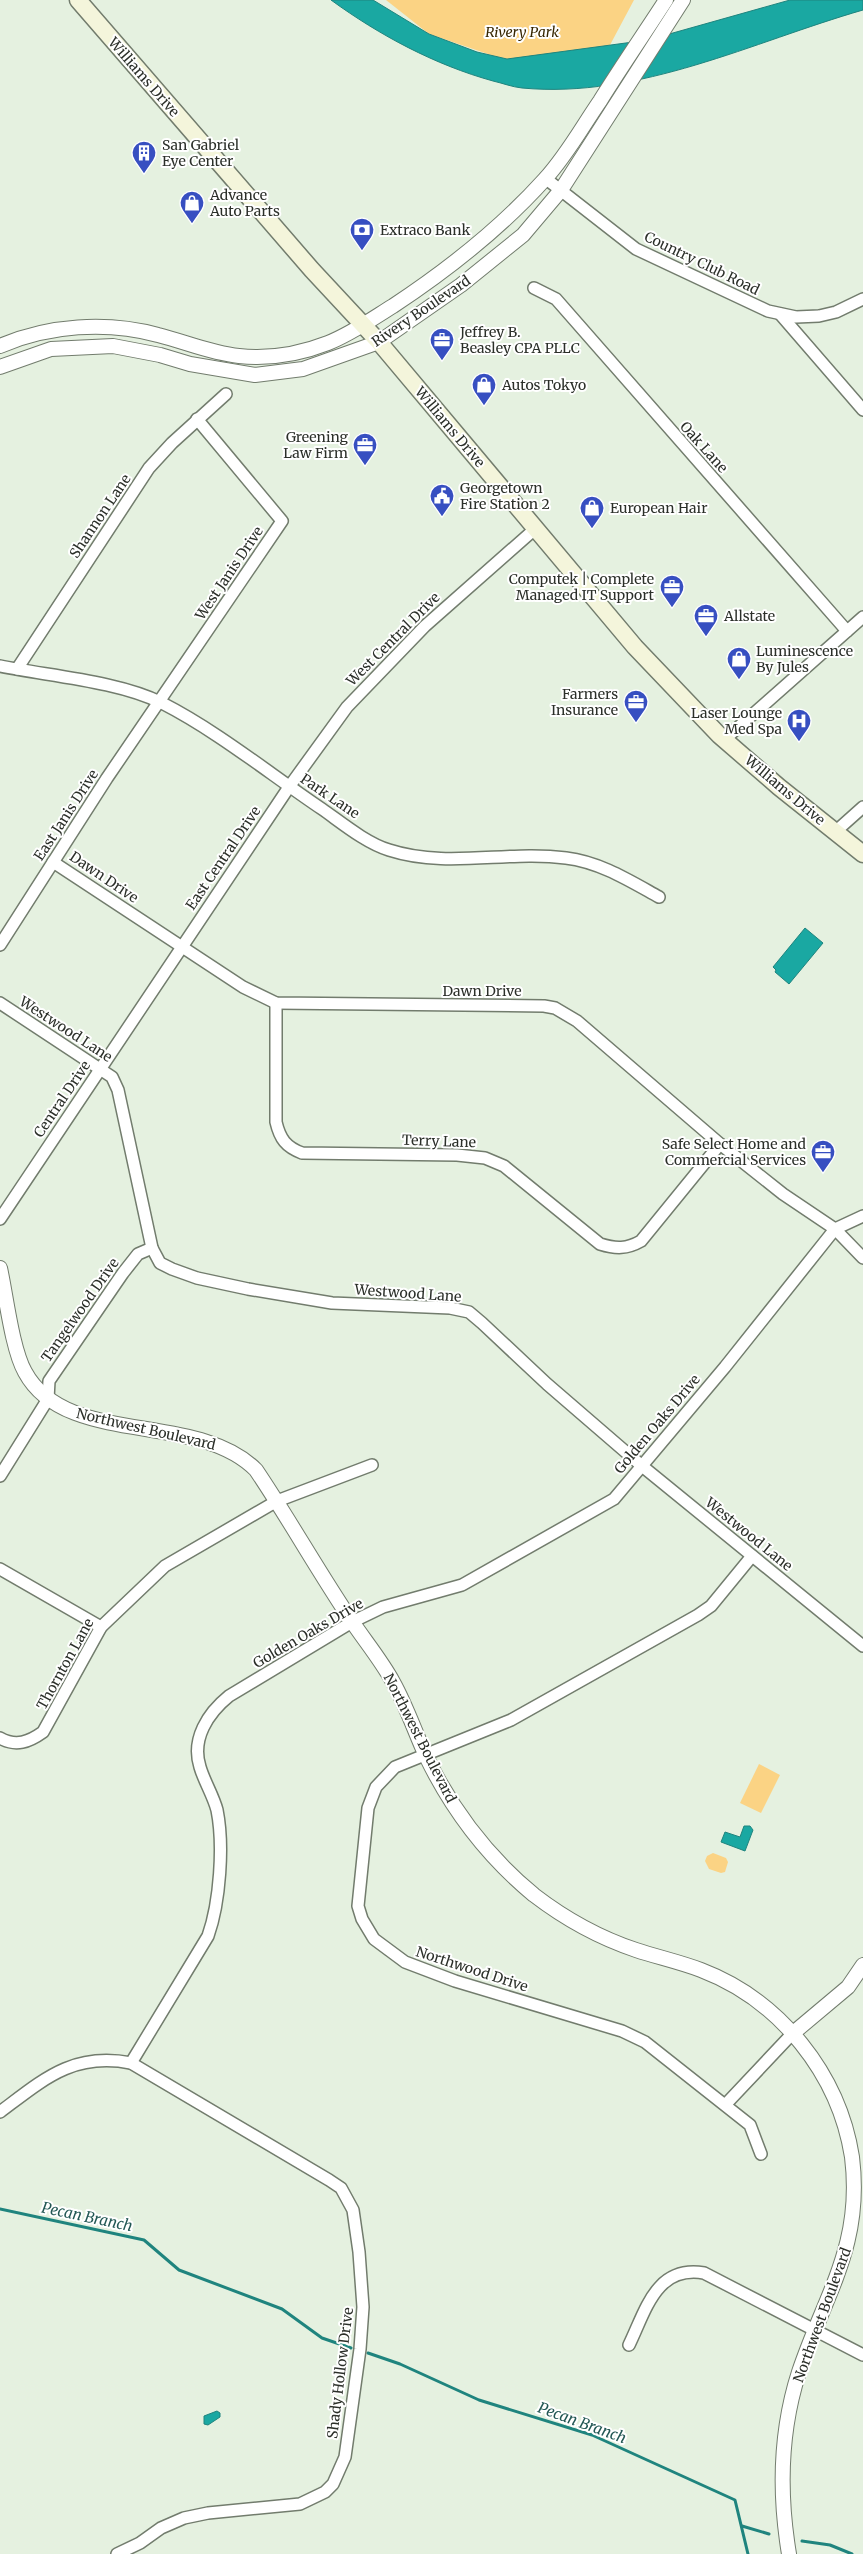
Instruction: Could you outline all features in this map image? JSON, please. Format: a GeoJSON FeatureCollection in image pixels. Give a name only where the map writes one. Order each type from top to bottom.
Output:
{"type":"FeatureCollection","features":[{"type":"Feature","properties":{"kind":"main road","name":"Williams Drive"},"geometry":{"type":"LineString","coordinates":[[78,0],[379,342],[617,627],[675,690],[725,739],[779,787],[863,854]]}},
{"type":"Feature","properties":{"kind":"street","name":"Rivery Boulevard"},"geometry":{"type":"LineString","coordinates":[[0,346],[19,338],[41,333],[84,327],[118,328],[158,335],[218,353],[250,357],[304,351],[329,343],[363,326],[461,259],[486,238],[546,178],[573,144],[666,0]]}},
{"type":"Feature","properties":{"kind":"street","name":"Rivery Boulevard"},"geometry":{"type":"LineString","coordinates":[[0,366],[51,349],[113,346],[160,355],[190,364],[255,375],[303,369],[379,342],[491,262],[523,234],[562,190],[683,0]]}},
{"type":"Feature","properties":{"kind":"street","name":"Country Club Road"},"geometry":{"type":"LineString","coordinates":[[546,178],[636,249],[748,304],[796,317],[819,316],[836,312],[863,299]]}},
{"type":"Feature","properties":{"kind":"street","name":"Oak Lane"},"geometry":{"type":"LineString","coordinates":[[534,288],[556,300],[847,631]]}},
{"type":"Feature","properties":{"kind":"street"},"geometry":{"type":"LineString","coordinates":[[780,314],[863,410]]}},
{"type":"Feature","properties":{"kind":"street","name":"Shannon Lane"},"geometry":{"type":"LineString","coordinates":[[17,669],[149,468],[197,419],[226,394]]}},
{"type":"Feature","properties":{"kind":"street","name":"West Janis Drive"},"geometry":{"type":"LineString","coordinates":[[161,702],[282,521],[197,419]]}},
{"type":"Feature","properties":{"kind":"street","name":"West Central Drive"},"geometry":{"type":"LineString","coordinates":[[289,787],[365,686],[425,626],[536,528]]}},
{"type":"Feature","properties":{"kind":"street"},"geometry":{"type":"LineString","coordinates":[[725,739],[863,617]]}},
{"type":"Feature","properties":{"kind":"street","name":"Park Lane"},"geometry":{"type":"LineString","coordinates":[[0,666],[136,692],[161,702],[210,732],[350,829],[388,850],[413,856],[459,860],[546,856],[568,858],[608,870],[659,897]]}},
{"type":"Feature","properties":{"kind":"street","name":"East Janis Drive"},"geometry":{"type":"LineString","coordinates":[[0,945],[53,862],[161,702]]}},
{"type":"Feature","properties":{"kind":"street","name":"East Central Drive"},"geometry":{"type":"LineString","coordinates":[[182,947],[289,787]]}},
{"type":"Feature","properties":{"kind":"street"},"geometry":{"type":"LineString","coordinates":[[835,832],[863,807]]}},
{"type":"Feature","properties":{"kind":"street","name":"Dawn Drive"},"geometry":{"type":"LineString","coordinates":[[53,862],[243,987],[276,1003],[544,1006],[555,1008],[577,1021],[720,1144],[784,1194],[835,1229],[863,1258]]}},
{"type":"Feature","properties":{"kind":"street","name":"Central Drive"},"geometry":{"type":"LineString","coordinates":[[0,1218],[182,947]]}},
{"type":"Feature","properties":{"kind":"street","name":"Westwood Lane"},"geometry":{"type":"LineString","coordinates":[[0,1003],[112,1077],[118,1090],[152,1248],[160,1263],[197,1278],[248,1289],[332,1303],[450,1308],[469,1312],[547,1384],[642,1466],[863,1646]]}},
{"type":"Feature","properties":{"kind":"street","name":"Terry Lane"},"geometry":{"type":"LineString","coordinates":[[276,1003],[276,1122],[282,1140],[290,1148],[302,1152],[457,1155],[485,1158],[509,1170],[600,1244],[618,1249],[630,1247],[641,1241],[720,1144]]}},
{"type":"Feature","properties":{"kind":"street","name":"Golden Oaks Drive"},"geometry":{"type":"LineString","coordinates":[[131,2063],[208,1936],[212,1926],[217,1889],[219,1827],[216,1809],[200,1765],[198,1754],[201,1731],[212,1712],[229,1696],[352,1622],[383,1607],[462,1585],[596,1511],[614,1498],[835,1229],[863,1216]]}},
{"type":"Feature","properties":{"kind":"street","name":"Tangelwood Drive"},"geometry":{"type":"LineString","coordinates":[[0,1476],[48,1399],[50,1381],[124,1272],[138,1254],[152,1248]]}},
{"type":"Feature","properties":{"kind":"street","name":"Northwest Boulevard"},"geometry":{"type":"LineString","coordinates":[[0,1268],[22,1364],[33,1383],[48,1399],[75,1413],[213,1442],[246,1460],[276,1501],[352,1622],[390,1677],[449,1799],[473,1833],[500,1863],[537,1897],[597,1934],[632,1949],[698,1969],[724,1980],[756,2000],[775,2015],[815,2063],[833,2094],[846,2130],[853,2172],[854,2198],[847,2252],[832,2295],[814,2330],[798,2376],[785,2441],[782,2494],[788,2554]]}},
{"type":"Feature","properties":{"kind":"street","name":"Thornton Lane"},"geometry":{"type":"LineString","coordinates":[[0,1738],[16,1744],[31,1741],[43,1732],[101,1628],[128,1599],[166,1566],[276,1501],[372,1464]]}},
{"type":"Feature","properties":{"kind":"street","name":"Northwood Drive"},"geometry":{"type":"LineString","coordinates":[[752,1556],[711,1606],[698,1615],[511,1720],[394,1767],[381,1780],[371,1795],[359,1882],[358,1906],[362,1919],[374,1939],[405,1962],[424,1970],[622,2031],[637,2038],[726,2104],[750,2125],[761,2154]]}},
{"type":"Feature","properties":{"kind":"street"},"geometry":{"type":"LineString","coordinates":[[0,1569],[101,1628]]}},
{"type":"Feature","properties":{"kind":"street"},"geometry":{"type":"LineString","coordinates":[[726,2104],[792,2034],[848,1987],[863,1965]]}},
{"type":"Feature","properties":{"kind":"street"},"geometry":{"type":"LineString","coordinates":[[0,2112],[49,2077],[77,2064],[97,2059],[131,2063]]}},
{"type":"Feature","properties":{"kind":"street","name":"Shady Hollow Drive"},"geometry":{"type":"LineString","coordinates":[[117,2554],[140,2543],[161,2528],[184,2518],[208,2513],[288,2506],[311,2499],[325,2492],[333,2484],[345,2457],[360,2349],[363,2307],[355,2219],[349,2200],[341,2188],[131,2063]]}},
{"type":"Feature","properties":{"kind":"street"},"geometry":{"type":"LineString","coordinates":[[629,2345],[658,2287],[670,2276],[696,2271],[704,2272],[863,2355]]}},
{"type":"Feature","properties":{"kind":"green space","name":"Rivery Park"},"geometry":{"type":"Polygon","coordinates":[[[386,0],[634,0],[610,45],[520,65],[429,34],[386,0]]]}},
{"type":"Feature","properties":{"kind":"green space"},"geometry":{"type":"Polygon","coordinates":[[[759,1764],[780,1775],[761,1813],[740,1803],[759,1764]]]}},
{"type":"Feature","properties":{"kind":"green space"},"geometry":{"type":"Polygon","coordinates":[[[713,1853],[726,1858],[728,1862],[725,1872],[721,1873],[709,1869],[705,1861],[707,1856],[713,1853]]]}},
{"type":"Feature","properties":{"kind":"water"},"geometry":{"type":"Polygon","coordinates":[[[331,0],[373,0],[429,34],[477,52],[507,59],[648,40],[790,0],[863,0],[863,10],[737,52],[652,77],[609,85],[566,89],[522,88],[450,67],[388,37],[331,0]]]}},
{"type":"Feature","properties":{"kind":"water"},"geometry":{"type":"Polygon","coordinates":[[[805,928],[823,943],[789,984],[775,972],[776,970],[773,967],[805,928]]]}},
{"type":"Feature","properties":{"kind":"water"},"geometry":{"type":"Polygon","coordinates":[[[744,1826],[750,1826],[753,1830],[745,1851],[721,1842],[725,1832],[740,1837],[744,1826]]]}},
{"type":"Feature","properties":{"kind":"water"},"geometry":{"type":"Polygon","coordinates":[[[217,2411],[220,2413],[220,2417],[208,2425],[204,2424],[204,2416],[217,2411]]]}},
{"type":"Feature","properties":{"kind":"waterway","name":"Pecan Branch"},"geometry":{"type":"LineString","coordinates":[[0,2209],[144,2240],[179,2270],[282,2309],[322,2338],[351,2348]]}},
{"type":"Feature","properties":{"kind":"waterway","name":"Pecan Branch"},"geometry":{"type":"LineString","coordinates":[[368,2353],[400,2364],[479,2400],[592,2435],[735,2500],[748,2554]]}},
{"type":"Feature","properties":{"kind":"waterway"},"geometry":{"type":"LineString","coordinates":[[742,2526],[769,2534]]}},
{"type":"Feature","properties":{"kind":"waterway"},"geometry":{"type":"LineString","coordinates":[[802,2541],[830,2545],[852,2554]]}},
{"type":"Feature","properties":{"kind":"place","name":"San Gabriel Eye Center"},"geometry":{"type":"Point","coordinates":[144,174]}},
{"type":"Feature","properties":{"kind":"place","name":"Advance Auto Parts"},"geometry":{"type":"Point","coordinates":[192,224]}},
{"type":"Feature","properties":{"kind":"place","name":"Extraco Bank"},"geometry":{"type":"Point","coordinates":[362,251]}},
{"type":"Feature","properties":{"kind":"place","name":"Jeffrey B. Beasley CPA PLLC"},"geometry":{"type":"Point","coordinates":[442,361]}},
{"type":"Feature","properties":{"kind":"place","name":"Autos Tokyo"},"geometry":{"type":"Point","coordinates":[484,406]}},
{"type":"Feature","properties":{"kind":"place","name":"Greening Law Firm"},"geometry":{"type":"Point","coordinates":[365,466]}},
{"type":"Feature","properties":{"kind":"place","name":"Georgetown Fire Station 2"},"geometry":{"type":"Point","coordinates":[442,517]}},
{"type":"Feature","properties":{"kind":"place","name":"European Hair"},"geometry":{"type":"Point","coordinates":[592,529]}},
{"type":"Feature","properties":{"kind":"place","name":"Computek | Complete Managed IT Support"},"geometry":{"type":"Point","coordinates":[672,608]}},
{"type":"Feature","properties":{"kind":"place","name":"Allstate"},"geometry":{"type":"Point","coordinates":[706,637]}},
{"type":"Feature","properties":{"kind":"place","name":"Luminescence By Jules"},"geometry":{"type":"Point","coordinates":[739,680]}},
{"type":"Feature","properties":{"kind":"place","name":"Farmers Insurance"},"geometry":{"type":"Point","coordinates":[636,723]}},
{"type":"Feature","properties":{"kind":"place","name":"Laser Lounge Med Spa"},"geometry":{"type":"Point","coordinates":[799,742]}},
{"type":"Feature","properties":{"kind":"place","name":"Safe Select Home and Commercial Services"},"geometry":{"type":"Point","coordinates":[823,1173]}}]}
